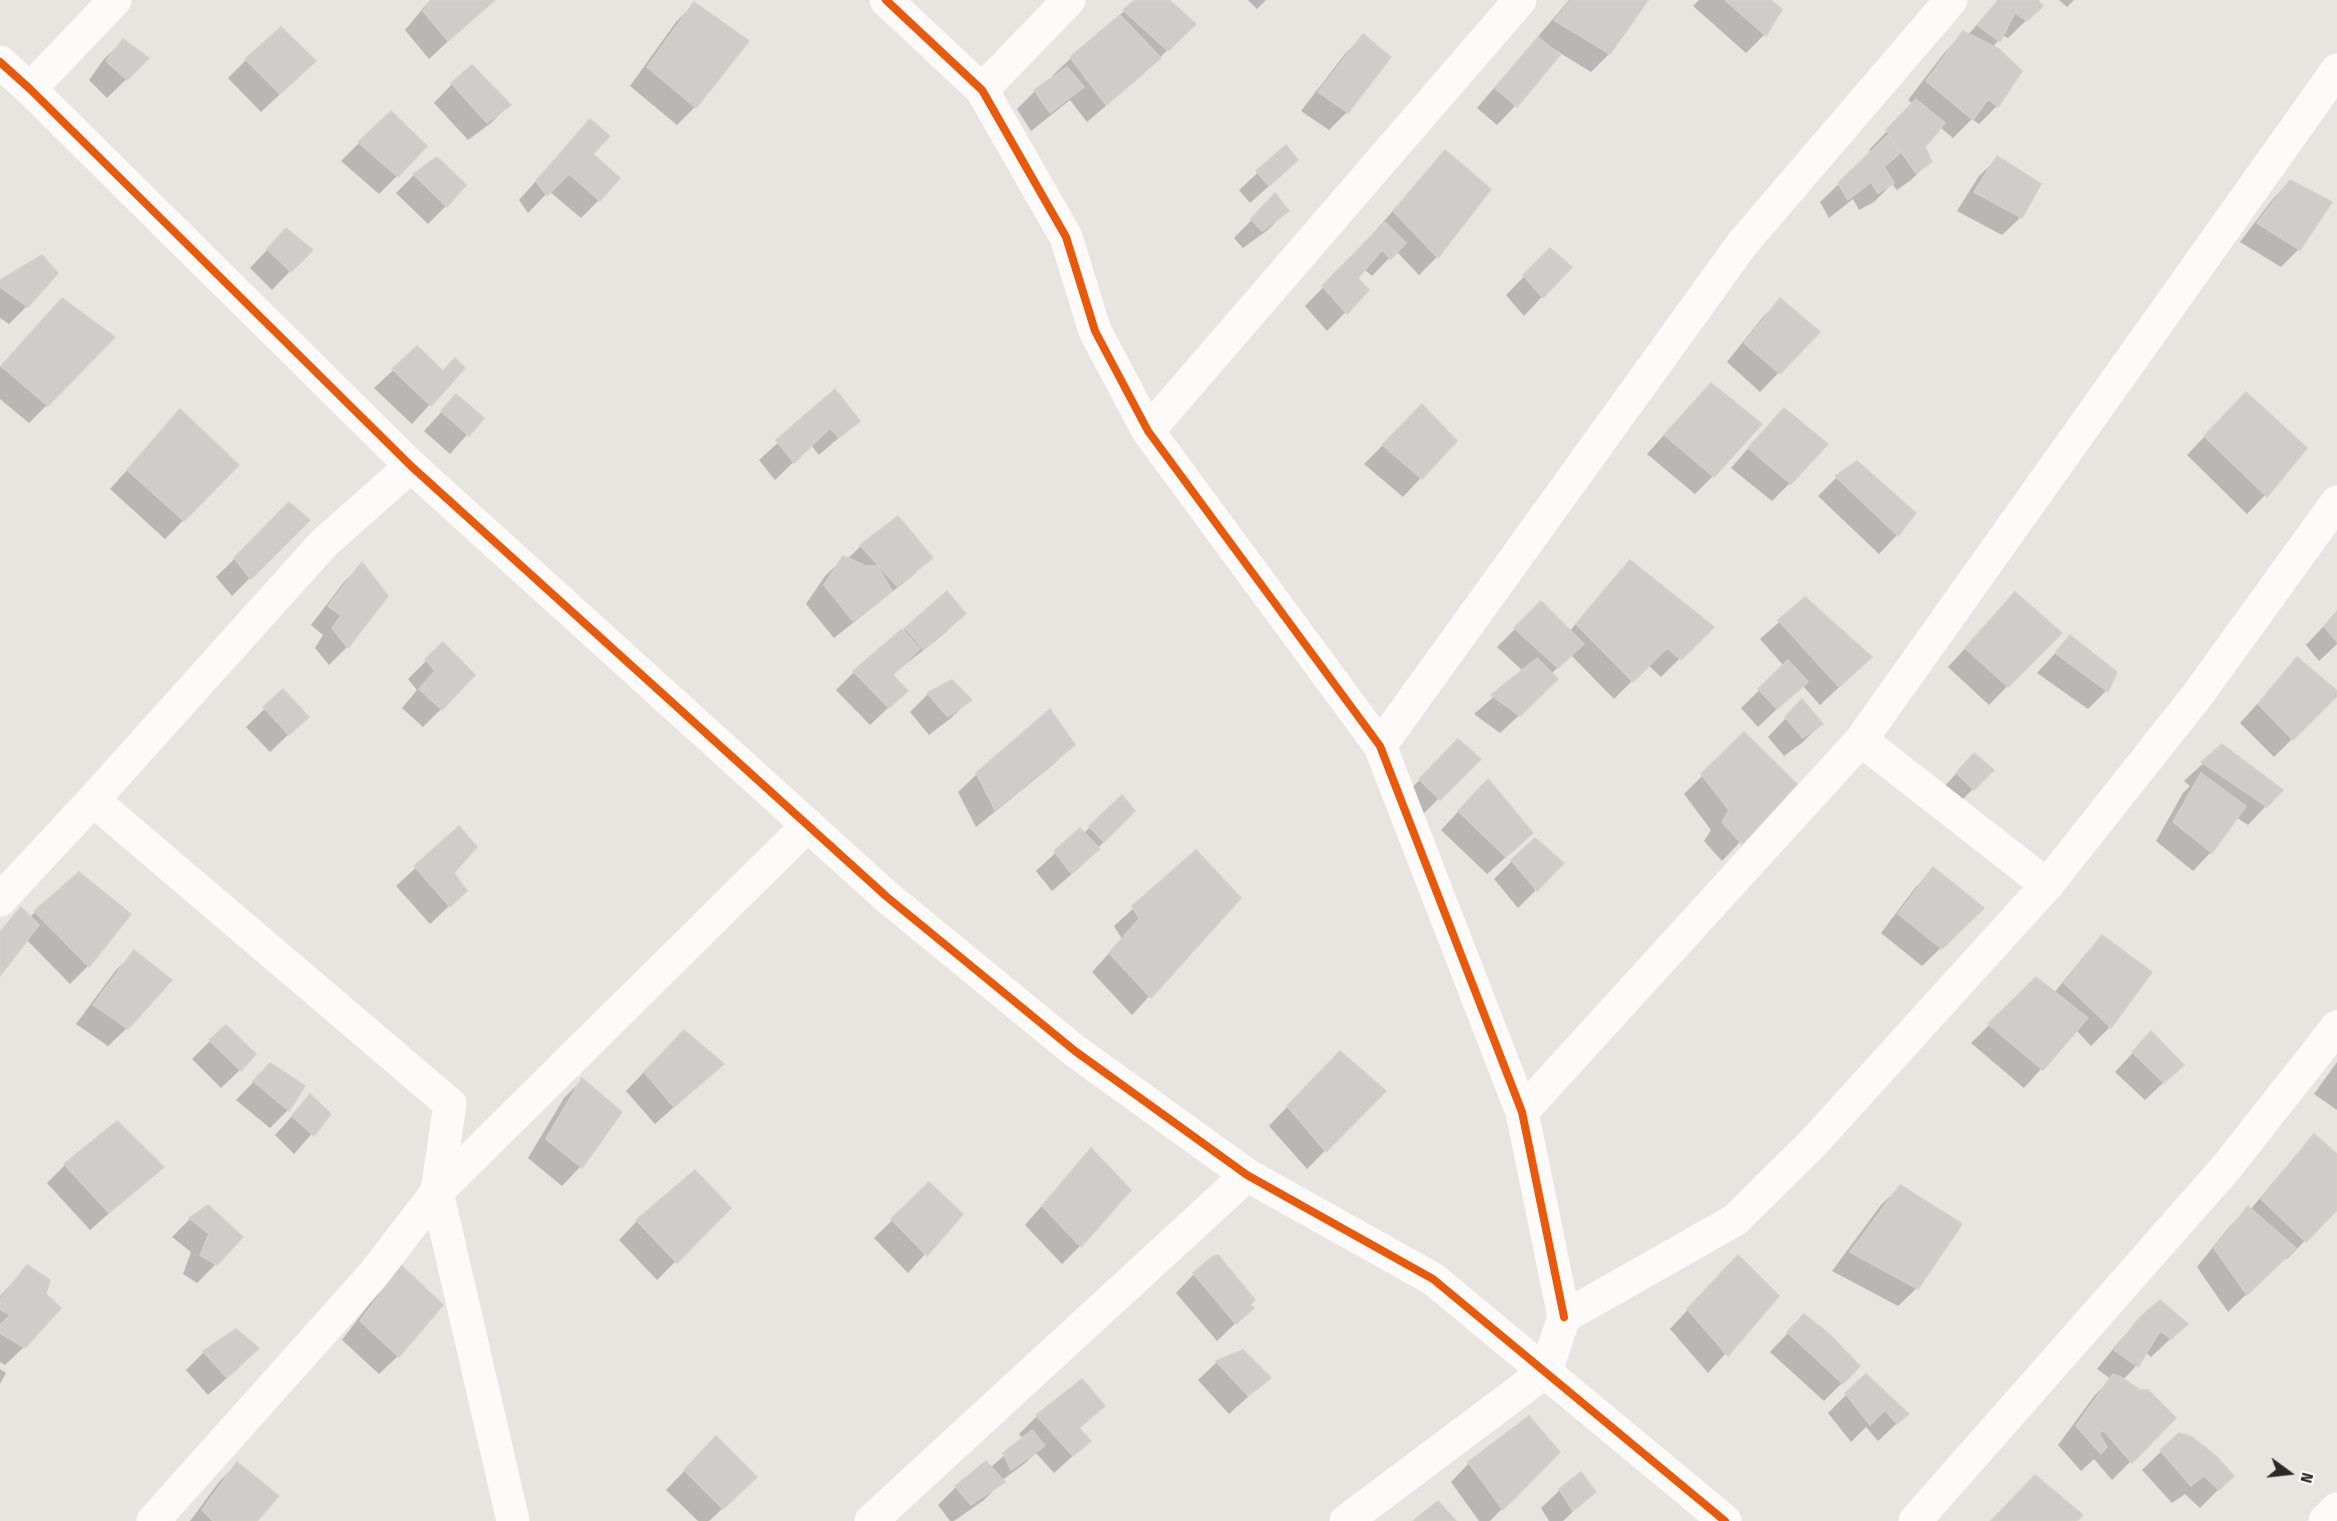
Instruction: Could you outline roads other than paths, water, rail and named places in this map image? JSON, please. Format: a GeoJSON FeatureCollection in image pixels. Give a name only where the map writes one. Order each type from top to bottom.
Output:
{"type":"FeatureCollection","features":[{"type":"Feature","properties":{"kind":"street"},"geometry":{"type":"LineString","coordinates":[[30,88],[115,0]]}},
{"type":"Feature","properties":{"kind":"street"},"geometry":{"type":"LineString","coordinates":[[886,0],[982,90],[1066,237],[1095,331],[1148,431],[1380,746],[1522,1112],[1564,1317],[1546,1371],[1346,1521]]}},
{"type":"Feature","properties":{"kind":"street"},"geometry":{"type":"LineString","coordinates":[[982,90],[1069,0]]}},
{"type":"Feature","properties":{"kind":"street"},"geometry":{"type":"LineString","coordinates":[[1148,431],[1520,0]]}},
{"type":"Feature","properties":{"kind":"street"},"geometry":{"type":"LineString","coordinates":[[1380,746],[1742,244],[1951,0]]}},
{"type":"Feature","properties":{"kind":"street"},"geometry":{"type":"LineString","coordinates":[[0,62],[30,88],[411,466],[887,897],[1075,1051],[1247,1175],[1433,1279],[1725,1521]]}},
{"type":"Feature","properties":{"kind":"street"},"geometry":{"type":"LineString","coordinates":[[1522,1112],[1861,740],[2337,70]]}},
{"type":"Feature","properties":{"kind":"street"},"geometry":{"type":"LineString","coordinates":[[0,900],[324,543],[411,466]]}},
{"type":"Feature","properties":{"kind":"street"},"geometry":{"type":"LineString","coordinates":[[1564,1317],[1735,1220],[1813,1143],[2047,885],[2196,697],[2337,502]]}},
{"type":"Feature","properties":{"kind":"street"},"geometry":{"type":"LineString","coordinates":[[1861,740],[2047,885]]}},
{"type":"Feature","properties":{"kind":"street"},"geometry":{"type":"LineString","coordinates":[[93,800],[450,1104],[437,1192],[513,1521]]}},
{"type":"Feature","properties":{"kind":"street"},"geometry":{"type":"LineString","coordinates":[[153,1521],[372,1276],[437,1192],[808,825]]}},
{"type":"Feature","properties":{"kind":"street"},"geometry":{"type":"LineString","coordinates":[[1915,1521],[2225,1169],[2337,1027]]}},
{"type":"Feature","properties":{"kind":"street"},"geometry":{"type":"LineString","coordinates":[[871,1521],[1247,1175]]}},
{"type":"Feature","properties":{"kind":"street"},"geometry":{"type":"LineString","coordinates":[[2325,1521],[2337,1509]]}}]}
